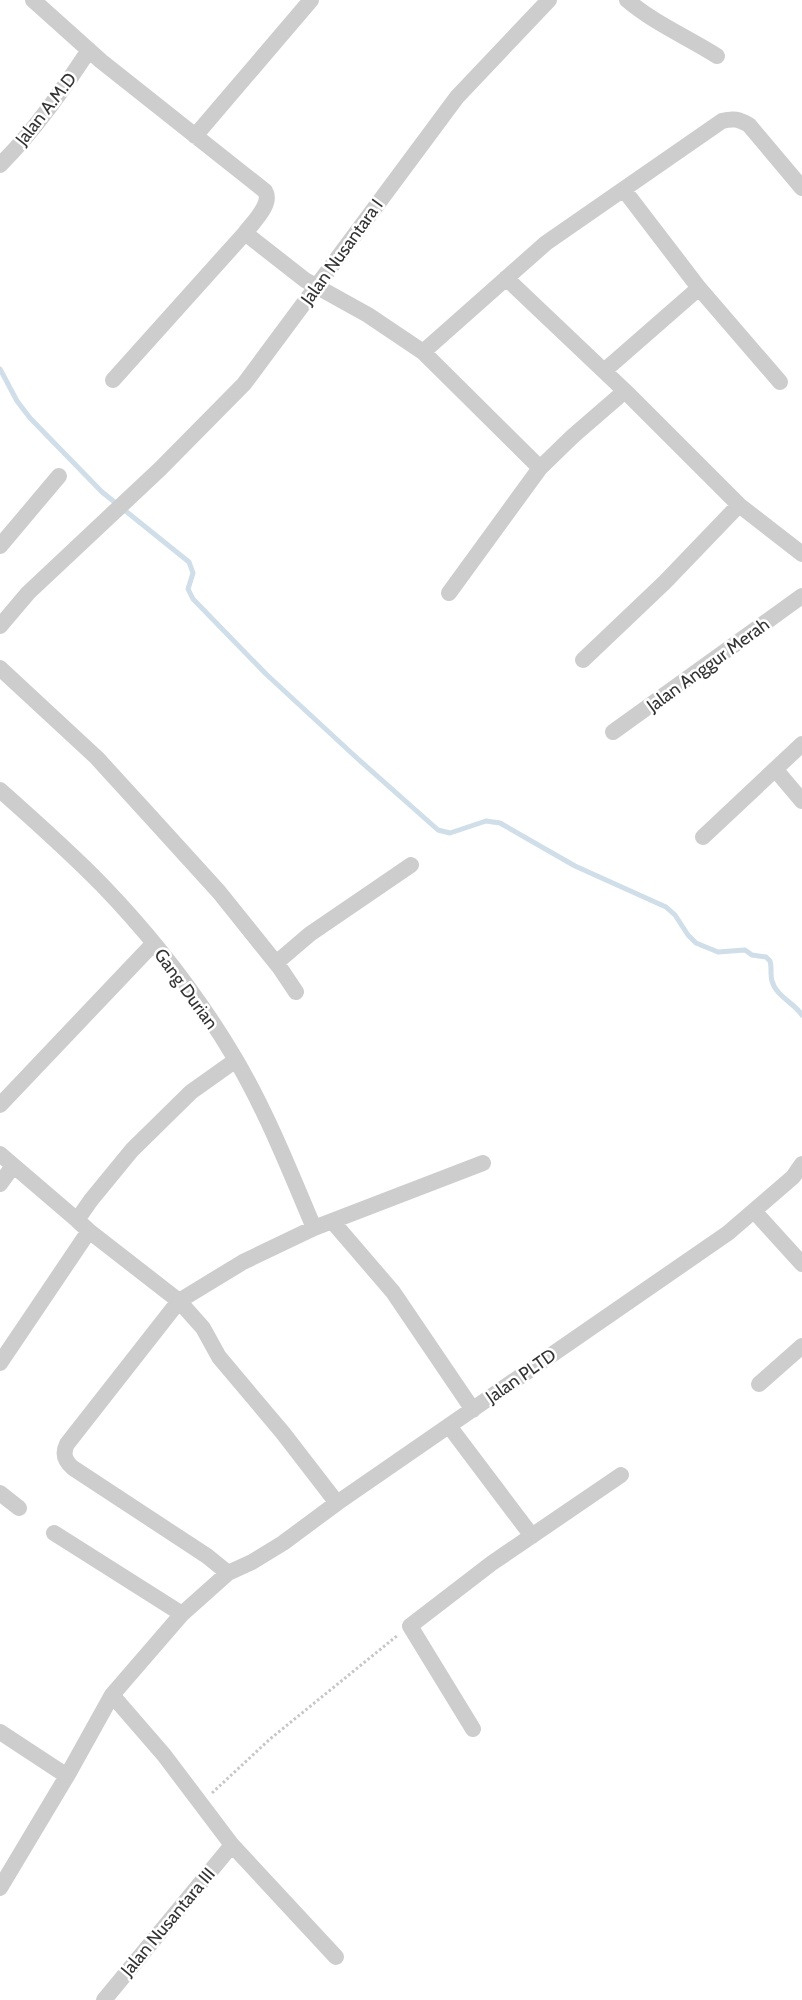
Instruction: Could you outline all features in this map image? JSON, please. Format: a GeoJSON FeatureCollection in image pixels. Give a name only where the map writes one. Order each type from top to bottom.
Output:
{"type":"FeatureCollection","features":[{"type":"Feature","properties":{"kind":"street"},"geometry":{"type":"LineString","coordinates":[[33,0],[89,50],[261,187],[268,195],[267,203],[245,233],[113,380]]}},
{"type":"Feature","properties":{"kind":"street"},"geometry":{"type":"LineString","coordinates":[[195,136],[311,0]]}},
{"type":"Feature","properties":{"kind":"street","name":"Jalan Nusantara I"},"geometry":{"type":"LineString","coordinates":[[0,626],[28,593],[123,504],[244,384],[457,97],[549,0]]}},
{"type":"Feature","properties":{"kind":"street"},"geometry":{"type":"LineString","coordinates":[[627,0],[662,24],[717,56]]}},
{"type":"Feature","properties":{"kind":"street","name":"Jalan A.M.D"},"geometry":{"type":"LineString","coordinates":[[0,165],[41,119],[89,50]]}},
{"type":"Feature","properties":{"kind":"street"},"geometry":{"type":"LineString","coordinates":[[423,352],[546,243],[624,190],[709,128],[722,121],[732,118],[741,120],[749,125],[802,188]]}},
{"type":"Feature","properties":{"kind":"street"},"geometry":{"type":"LineString","coordinates":[[624,190],[699,288],[780,382]]}},
{"type":"Feature","properties":{"kind":"street"},"geometry":{"type":"LineString","coordinates":[[245,233],[306,280],[368,315],[423,352],[540,468]]}},
{"type":"Feature","properties":{"kind":"street"},"geometry":{"type":"LineString","coordinates":[[506,278],[625,391],[739,505],[802,554]]}},
{"type":"Feature","properties":{"kind":"street"},"geometry":{"type":"LineString","coordinates":[[604,371],[699,288]]}},
{"type":"Feature","properties":{"kind":"street"},"geometry":{"type":"LineString","coordinates":[[449,593],[540,468],[573,436],[625,391]]}},
{"type":"Feature","properties":{"kind":"street"},"geometry":{"type":"LineString","coordinates":[[0,546],[59,476]]}},
{"type":"Feature","properties":{"kind":"street"},"geometry":{"type":"LineString","coordinates":[[583,660],[665,582],[739,505]]}},
{"type":"Feature","properties":{"kind":"street","name":"Jalan Anggur Merah"},"geometry":{"type":"LineString","coordinates":[[613,732],[802,596]]}},
{"type":"Feature","properties":{"kind":"street"},"geometry":{"type":"LineString","coordinates":[[0,668],[97,758],[219,892],[276,963],[296,992]]}},
{"type":"Feature","properties":{"kind":"street"},"geometry":{"type":"LineString","coordinates":[[703,837],[802,744]]}},
{"type":"Feature","properties":{"kind":"street"},"geometry":{"type":"LineString","coordinates":[[775,769],[802,801]]}},
{"type":"Feature","properties":{"kind":"street","name":"Gang Durian"},"geometry":{"type":"LineString","coordinates":[[0,790],[103,886],[153,944],[197,1000],[236,1060],[274,1132],[314,1228]]}},
{"type":"Feature","properties":{"kind":"street"},"geometry":{"type":"LineString","coordinates":[[276,963],[310,934],[411,865]]}},
{"type":"Feature","properties":{"kind":"street"},"geometry":{"type":"LineString","coordinates":[[0,1105],[153,944]]}},
{"type":"Feature","properties":{"kind":"street"},"geometry":{"type":"LineString","coordinates":[[0,1363],[83,1226],[91,1200],[132,1150],[191,1092],[236,1060]]}},
{"type":"Feature","properties":{"kind":"street"},"geometry":{"type":"LineString","coordinates":[[0,1154],[83,1226],[178,1301],[203,1328],[219,1357],[283,1433],[337,1503]]}},
{"type":"Feature","properties":{"kind":"street"},"geometry":{"type":"LineString","coordinates":[[228,1573],[207,1556],[73,1468],[65,1459],[64,1454],[67,1444],[178,1301],[243,1262],[314,1228],[483,1163]]}},
{"type":"Feature","properties":{"kind":"street","name":"Jalan PLTD"},"geometry":{"type":"LineString","coordinates":[[0,1888],[67,1776],[112,1695],[182,1614],[228,1573],[252,1562],[282,1543],[337,1503],[728,1234],[793,1177],[802,1164]]}},
{"type":"Feature","properties":{"kind":"street"},"geometry":{"type":"LineString","coordinates":[[0,1184],[13,1166]]}},
{"type":"Feature","properties":{"kind":"street"},"geometry":{"type":"LineString","coordinates":[[754,1211],[802,1264]]}},
{"type":"Feature","properties":{"kind":"street"},"geometry":{"type":"LineString","coordinates":[[332,1221],[394,1292],[473,1410]]}},
{"type":"Feature","properties":{"kind":"street"},"geometry":{"type":"LineString","coordinates":[[759,1384],[802,1346]]}},
{"type":"Feature","properties":{"kind":"street"},"geometry":{"type":"LineString","coordinates":[[449,1426],[532,1536]]}},
{"type":"Feature","properties":{"kind":"street"},"geometry":{"type":"LineString","coordinates":[[473,1728],[410,1626],[492,1563],[622,1475]]}},
{"type":"Feature","properties":{"kind":"street"},"geometry":{"type":"LineString","coordinates":[[0,1493],[19,1508]]}},
{"type":"Feature","properties":{"kind":"street"},"geometry":{"type":"LineString","coordinates":[[54,1533],[182,1614]]}},
{"type":"Feature","properties":{"kind":"street"},"geometry":{"type":"LineString","coordinates":[[112,1695],[152,1741],[232,1845],[336,1957]]}},
{"type":"Feature","properties":{"kind":"street"},"geometry":{"type":"LineString","coordinates":[[0,1732],[67,1776]]}},
{"type":"Feature","properties":{"kind":"street","name":"Jalan Nusantara III"},"geometry":{"type":"LineString","coordinates":[[104,2000],[232,1845]]}},
{"type":"Feature","properties":{"kind":"path"},"geometry":{"type":"LineString","coordinates":[[201,1803],[270,1739],[410,1626]]}},
{"type":"Feature","properties":{"kind":"waterway"},"geometry":{"type":"LineString","coordinates":[[0,369],[17,401],[30,418],[102,492],[189,562],[193,573],[188,589],[193,599],[266,674],[438,830],[450,833],[486,821],[500,823],[575,866],[666,907],[675,915],[688,935],[696,943],[718,952],[745,950],[752,955],[766,957],[770,961],[771,979],[777,991],[802,1015]]}}]}
